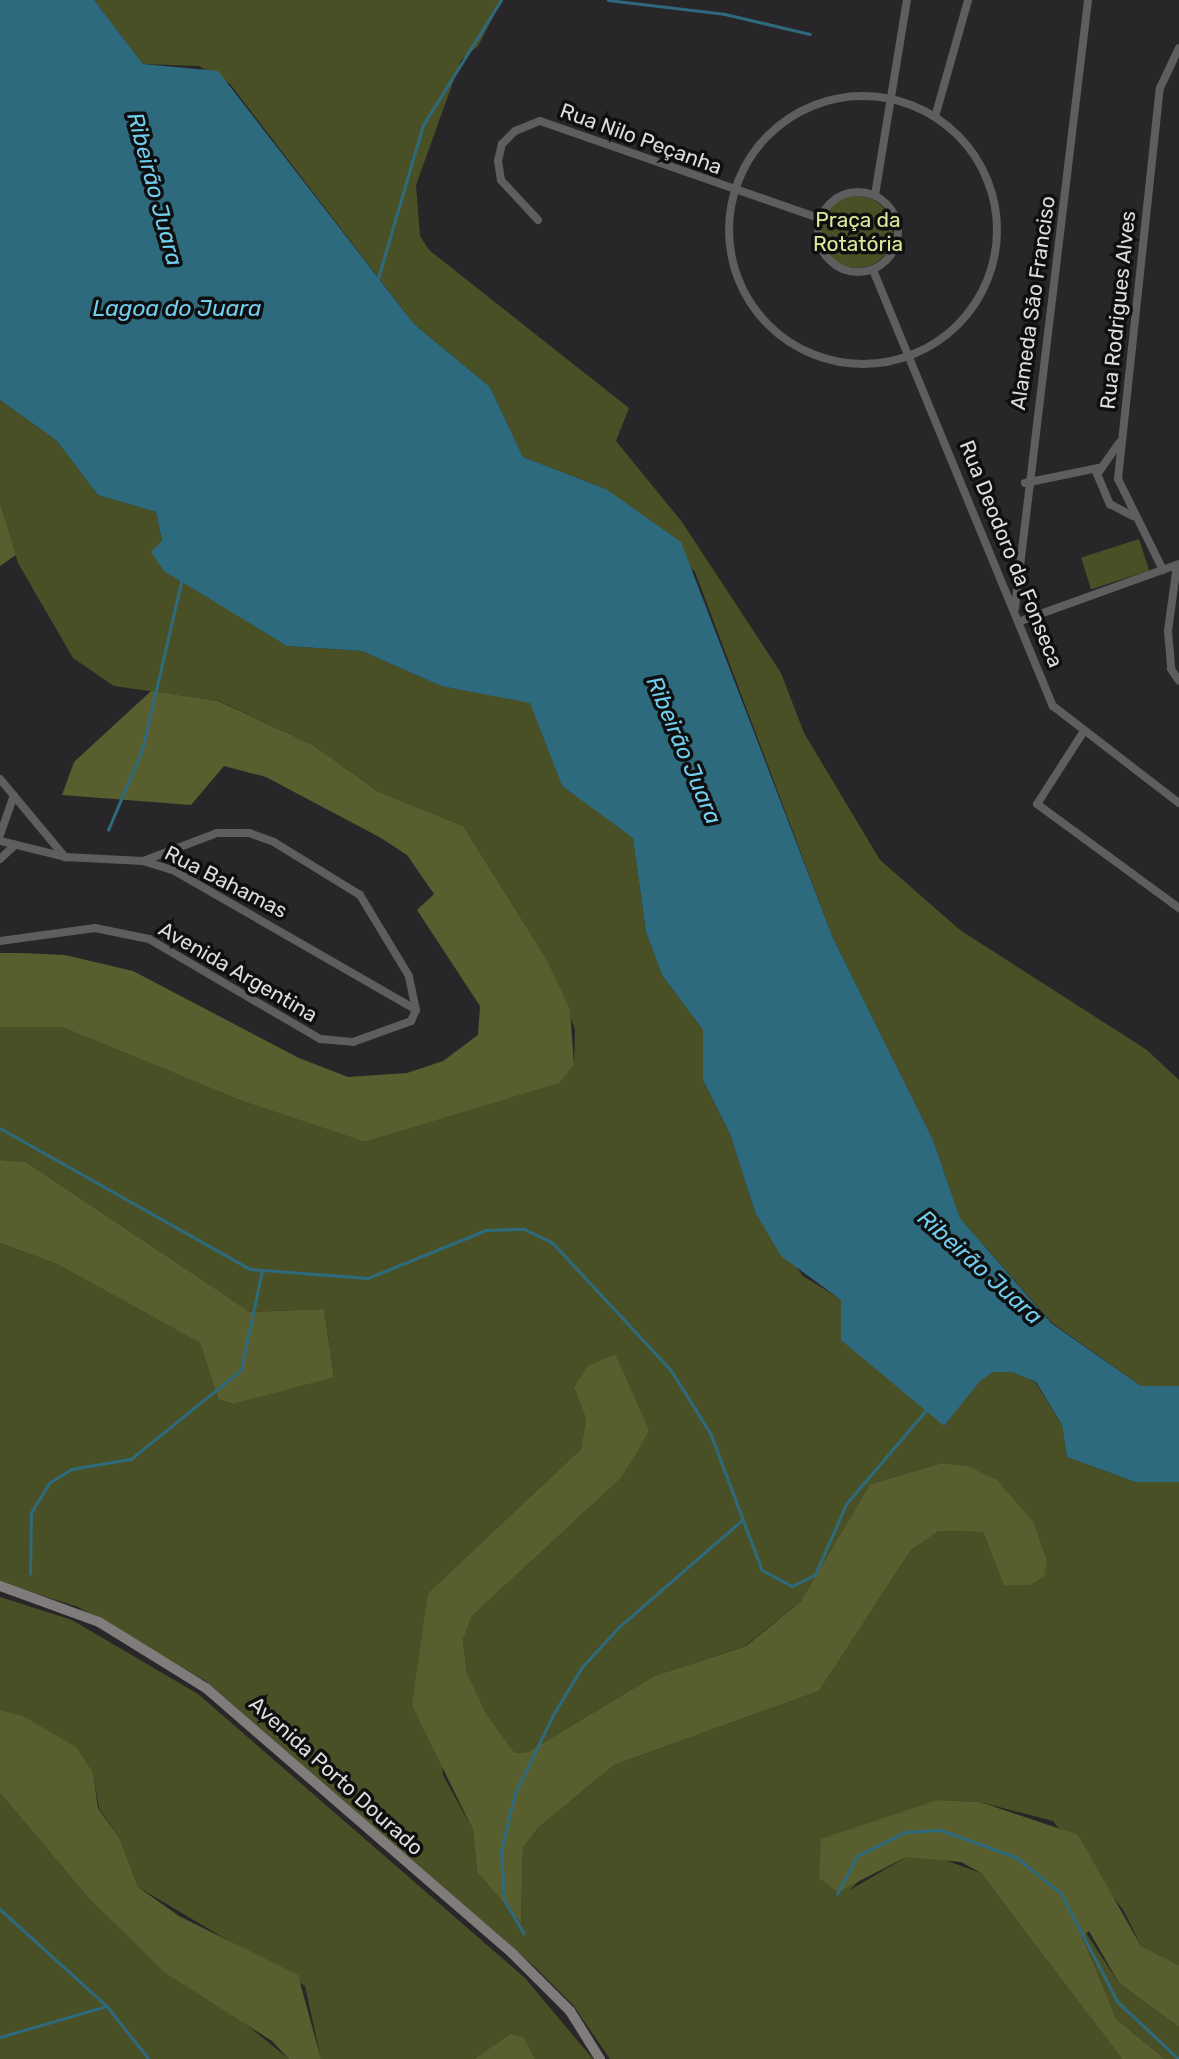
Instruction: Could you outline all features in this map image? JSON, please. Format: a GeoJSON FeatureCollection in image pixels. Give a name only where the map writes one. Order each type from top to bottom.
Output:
{"type":"FeatureCollection","features":[{"type":"Feature","properties":{"kind":"main road","name":"Avenida Porto Dourado"},"geometry":{"type":"LineString","coordinates":[[0,1586],[99,1622],[206,1688],[513,1954],[570,2011],[600,2059]]}},
{"type":"Feature","properties":{"kind":"street"},"geometry":{"type":"LineString","coordinates":[[874,195],[907,0]]}},
{"type":"Feature","properties":{"kind":"street"},"geometry":{"type":"LineString","coordinates":[[935,117],[968,0]]}},
{"type":"Feature","properties":{"kind":"street","name":"Alameda São Franciso"},"geometry":{"type":"LineString","coordinates":[[1015,611],[1026,483],[1088,0]]}},
{"type":"Feature","properties":{"kind":"street","name":"Rua Rodrigues Alves"},"geometry":{"type":"LineString","coordinates":[[1163,570],[1133,516],[1118,479],[1160,88],[1179,48]]}},
{"type":"Feature","properties":{"kind":"street"},"geometry":{"type":"LineString","coordinates":[[851,96],[891,99],[935,117],[979,161],[995,200],[997,242],[987,283],[971,310],[949,333],[913,355],[871,364],[828,360],[771,329],[736,275],[728,233],[734,190],[751,155],[794,114],[851,96]]}},
{"type":"Feature","properties":{"kind":"street","name":"Rua Nilo Peçanha"},"geometry":{"type":"LineString","coordinates":[[538,220],[502,180],[498,161],[502,144],[515,131],[540,121],[819,218]]}},
{"type":"Feature","properties":{"kind":"street"},"geometry":{"type":"LineString","coordinates":[[842,195],[874,195],[894,213],[898,240],[873,270],[847,271],[825,257],[819,218],[842,195]]}},
{"type":"Feature","properties":{"kind":"street","name":"Rua Deodoro da Fonseca"},"geometry":{"type":"LineString","coordinates":[[873,270],[913,355],[1054,706],[1082,734],[1179,803]]}},
{"type":"Feature","properties":{"kind":"street"},"geometry":{"type":"LineString","coordinates":[[1026,483],[1098,468],[1121,441]]}},
{"type":"Feature","properties":{"kind":"street"},"geometry":{"type":"LineString","coordinates":[[1098,468],[1110,504],[1133,516]]}},
{"type":"Feature","properties":{"kind":"street"},"geometry":{"type":"LineString","coordinates":[[1018,622],[1178,565],[1168,631],[1171,669],[1179,681]]}},
{"type":"Feature","properties":{"kind":"street"},"geometry":{"type":"LineString","coordinates":[[1082,734],[1037,800],[1179,908]]}},
{"type":"Feature","properties":{"kind":"street"},"geometry":{"type":"LineString","coordinates":[[0,779],[65,857]]}},
{"type":"Feature","properties":{"kind":"street"},"geometry":{"type":"LineString","coordinates":[[0,835],[14,796]]}},
{"type":"Feature","properties":{"kind":"street"},"geometry":{"type":"LineString","coordinates":[[143,861],[217,833],[274,842],[360,895],[394,942],[416,1010]]}},
{"type":"Feature","properties":{"kind":"street","name":"Rua Bahamas"},"geometry":{"type":"LineString","coordinates":[[0,841],[65,857],[143,861],[262,918],[416,1010]]}},
{"type":"Feature","properties":{"kind":"street"},"geometry":{"type":"LineString","coordinates":[[0,859],[15,845]]}},
{"type":"Feature","properties":{"kind":"street","name":"Avenida Argentina"},"geometry":{"type":"LineString","coordinates":[[0,941],[95,928],[149,939],[320,1039],[353,1042],[386,1034],[411,1021],[416,1010]]}},
{"type":"Feature","properties":{"kind":"green space"},"geometry":{"type":"Polygon","coordinates":[[[94,0],[502,0],[478,46],[461,60],[416,185],[420,236],[429,250],[629,408],[616,441],[682,522],[781,673],[804,733],[880,860],[960,930],[1147,1050],[1179,1080],[1179,1386],[1141,1386],[1051,1322],[960,1218],[933,1140],[833,938],[695,572],[606,489],[523,457],[490,387],[414,324],[230,84],[199,66],[143,64],[94,0]]]}},
{"type":"Feature","properties":{"kind":"green space","name":"Praça da Rotatória"},"geometry":{"type":"Polygon","coordinates":[[[857,196],[871,199],[883,206],[890,218],[893,232],[890,246],[883,258],[871,265],[857,268],[843,265],[831,258],[824,246],[821,232],[824,218],[831,206],[843,199],[857,196]]]}},
{"type":"Feature","properties":{"kind":"green space"},"geometry":{"type":"Polygon","coordinates":[[[0,400],[56,440],[98,495],[156,512],[162,541],[231,611],[287,646],[362,651],[441,686],[530,702],[562,786],[633,837],[646,932],[662,975],[703,1030],[703,1080],[730,1134],[755,1212],[803,1276],[842,1300],[944,1426],[979,1381],[993,1372],[1012,1372],[1035,1382],[1062,1425],[1067,1457],[1135,1482],[1179,1482],[1179,1965],[1141,1946],[1124,1911],[1053,1821],[980,1802],[938,1800],[850,1890],[906,1857],[933,1856],[981,1873],[1122,2059],[610,2059],[573,2005],[535,1967],[207,1682],[78,1607],[0,1582],[0,1243],[57,1264],[200,1343],[218,1399],[233,1404],[334,1376],[324,1309],[250,1312],[26,1162],[0,1160],[0,1027],[62,1027],[242,1101],[365,1142],[558,1083],[574,1065],[575,1029],[546,958],[463,826],[379,792],[313,745],[219,701],[114,686],[73,658],[18,563],[0,503],[0,400]],[[574,1387],[586,1419],[581,1449],[428,1593],[443,1775],[473,1830],[477,1872],[521,1923],[523,1848],[538,1828],[614,1765],[819,1691],[911,1550],[939,1531],[983,1532],[1004,1584],[1047,1560],[1034,1523],[966,1466],[942,1463],[870,1484],[801,1601],[745,1646],[654,1676],[528,1752],[515,1753],[487,1715],[467,1673],[463,1640],[472,1616],[620,1479],[574,1387]]]}},
{"type":"Feature","properties":{"kind":"green space"},"geometry":{"type":"Polygon","coordinates":[[[0,503],[16,555],[0,566],[0,503]]]}},
{"type":"Feature","properties":{"kind":"green space"},"geometry":{"type":"Polygon","coordinates":[[[1139,539],[1149,570],[1091,589],[1081,558],[1139,539]]]}},
{"type":"Feature","properties":{"kind":"green space"},"geometry":{"type":"Polygon","coordinates":[[[151,691],[218,701],[313,745],[379,792],[463,826],[546,958],[570,1010],[574,1065],[559,1083],[365,1142],[242,1101],[62,1027],[0,1027],[0,953],[20,953],[65,955],[133,971],[299,1058],[348,1077],[407,1073],[443,1061],[478,1035],[480,1006],[417,910],[434,894],[407,855],[381,838],[266,777],[224,766],[191,805],[62,795],[74,762],[151,691]]]}},
{"type":"Feature","properties":{"kind":"green space"},"geometry":{"type":"Polygon","coordinates":[[[0,1160],[26,1162],[250,1312],[324,1309],[334,1377],[233,1404],[218,1399],[200,1343],[57,1264],[0,1243],[0,1160]]]}},
{"type":"Feature","properties":{"kind":"green space"},"geometry":{"type":"Polygon","coordinates":[[[615,1354],[649,1430],[639,1449],[620,1479],[472,1616],[463,1640],[467,1673],[487,1715],[515,1753],[528,1752],[654,1676],[746,1646],[801,1601],[870,1484],[942,1463],[967,1466],[997,1480],[1034,1523],[1047,1560],[1044,1577],[1030,1585],[1004,1585],[983,1532],[939,1531],[911,1550],[819,1691],[614,1765],[538,1828],[523,1848],[521,1923],[477,1872],[473,1830],[412,1705],[428,1593],[581,1449],[586,1419],[574,1387],[588,1366],[615,1354]]]}},
{"type":"Feature","properties":{"kind":"green space"},"geometry":{"type":"Polygon","coordinates":[[[0,1597],[72,1620],[198,1694],[525,1978],[593,2059],[535,2059],[510,2034],[474,2059],[321,2059],[305,1986],[138,1887],[120,1839],[99,1808],[93,1773],[21,1715],[0,1710],[0,1597]]]}},
{"type":"Feature","properties":{"kind":"green space"},"geometry":{"type":"Polygon","coordinates":[[[0,1710],[21,1715],[76,1747],[93,1773],[98,1808],[120,1839],[138,1887],[179,1916],[298,1975],[321,2059],[289,2059],[272,2041],[164,1972],[86,1895],[0,1793],[0,1710]]]}},
{"type":"Feature","properties":{"kind":"green space"},"geometry":{"type":"Polygon","coordinates":[[[0,1793],[86,1895],[289,2059],[0,2059],[0,1793]]]}},
{"type":"Feature","properties":{"kind":"green space"},"geometry":{"type":"Polygon","coordinates":[[[938,1800],[980,1802],[1078,1835],[1141,1946],[1179,1965],[1179,2027],[1119,1983],[1089,1931],[1082,1937],[1116,2019],[1165,2059],[1122,2059],[981,1873],[961,1862],[906,1857],[838,1892],[819,1878],[821,1839],[938,1800]]]}},
{"type":"Feature","properties":{"kind":"green space"},"geometry":{"type":"Polygon","coordinates":[[[1084,1930],[1119,1983],[1179,2027],[1179,2059],[1165,2059],[1116,2019],[1083,1946],[1084,1930]]]}},
{"type":"Feature","properties":{"kind":"green space"},"geometry":{"type":"Polygon","coordinates":[[[510,2034],[523,2037],[535,2059],[474,2059],[510,2034]]]}},
{"type":"Feature","properties":{"kind":"water","name":"Lagoa do Juara"},"geometry":{"type":"Polygon","coordinates":[[[0,0],[94,0],[143,64],[218,71],[414,324],[490,387],[523,457],[606,489],[681,542],[833,938],[933,1140],[960,1218],[1051,1323],[1141,1386],[1179,1386],[1179,1482],[1135,1482],[1067,1457],[1062,1425],[1036,1382],[1012,1372],[993,1372],[980,1381],[944,1426],[841,1340],[841,1300],[781,1256],[755,1212],[730,1134],[703,1080],[703,1030],[662,975],[646,932],[633,838],[562,786],[530,703],[441,686],[362,651],[287,646],[164,571],[151,552],[162,541],[156,512],[98,495],[56,440],[0,400],[0,0]]]}},
{"type":"Feature","properties":{"kind":"waterway"},"geometry":{"type":"LineString","coordinates":[[377,282],[423,125],[501,0]]}},
{"type":"Feature","properties":{"kind":"waterway"},"geometry":{"type":"LineString","coordinates":[[608,0],[725,14],[810,34]]}},
{"type":"Feature","properties":{"kind":"waterway"},"geometry":{"type":"LineString","coordinates":[[108,830],[142,750],[182,578]]}},
{"type":"Feature","properties":{"kind":"waterway"},"geometry":{"type":"LineString","coordinates":[[0,1128],[250,1269],[368,1278],[486,1230],[524,1229],[552,1242],[671,1370],[711,1434],[762,1570],[792,1586],[815,1575],[846,1504],[927,1409]]}},
{"type":"Feature","properties":{"kind":"waterway"},"geometry":{"type":"LineString","coordinates":[[30,1574],[31,1513],[49,1483],[71,1469],[131,1459],[241,1370],[262,1270]]}},
{"type":"Feature","properties":{"kind":"waterway"},"geometry":{"type":"LineString","coordinates":[[524,1934],[504,1901],[501,1850],[515,1793],[553,1715],[582,1667],[619,1627],[741,1521]]}},
{"type":"Feature","properties":{"kind":"waterway"},"geometry":{"type":"LineString","coordinates":[[837,1894],[857,1856],[905,1832],[941,1830],[1016,1857],[1061,1893],[1118,2002],[1179,2059]]}},
{"type":"Feature","properties":{"kind":"waterway"},"geometry":{"type":"LineString","coordinates":[[0,1909],[107,2006],[149,2059]]}},
{"type":"Feature","properties":{"kind":"waterway"},"geometry":{"type":"LineString","coordinates":[[0,2037],[107,2006]]}},
{"type":"Feature","properties":{"kind":"water label","name":"Ribeirão Juara"},"geometry":{"type":"Point","coordinates":[155,189]}},
{"type":"Feature","properties":{"kind":"water label","name":"Ribeirão Juara"},"geometry":{"type":"Point","coordinates":[684,750]}},
{"type":"Feature","properties":{"kind":"water label","name":"Ribeirão Juara"},"geometry":{"type":"Point","coordinates":[980,1267]}}]}
